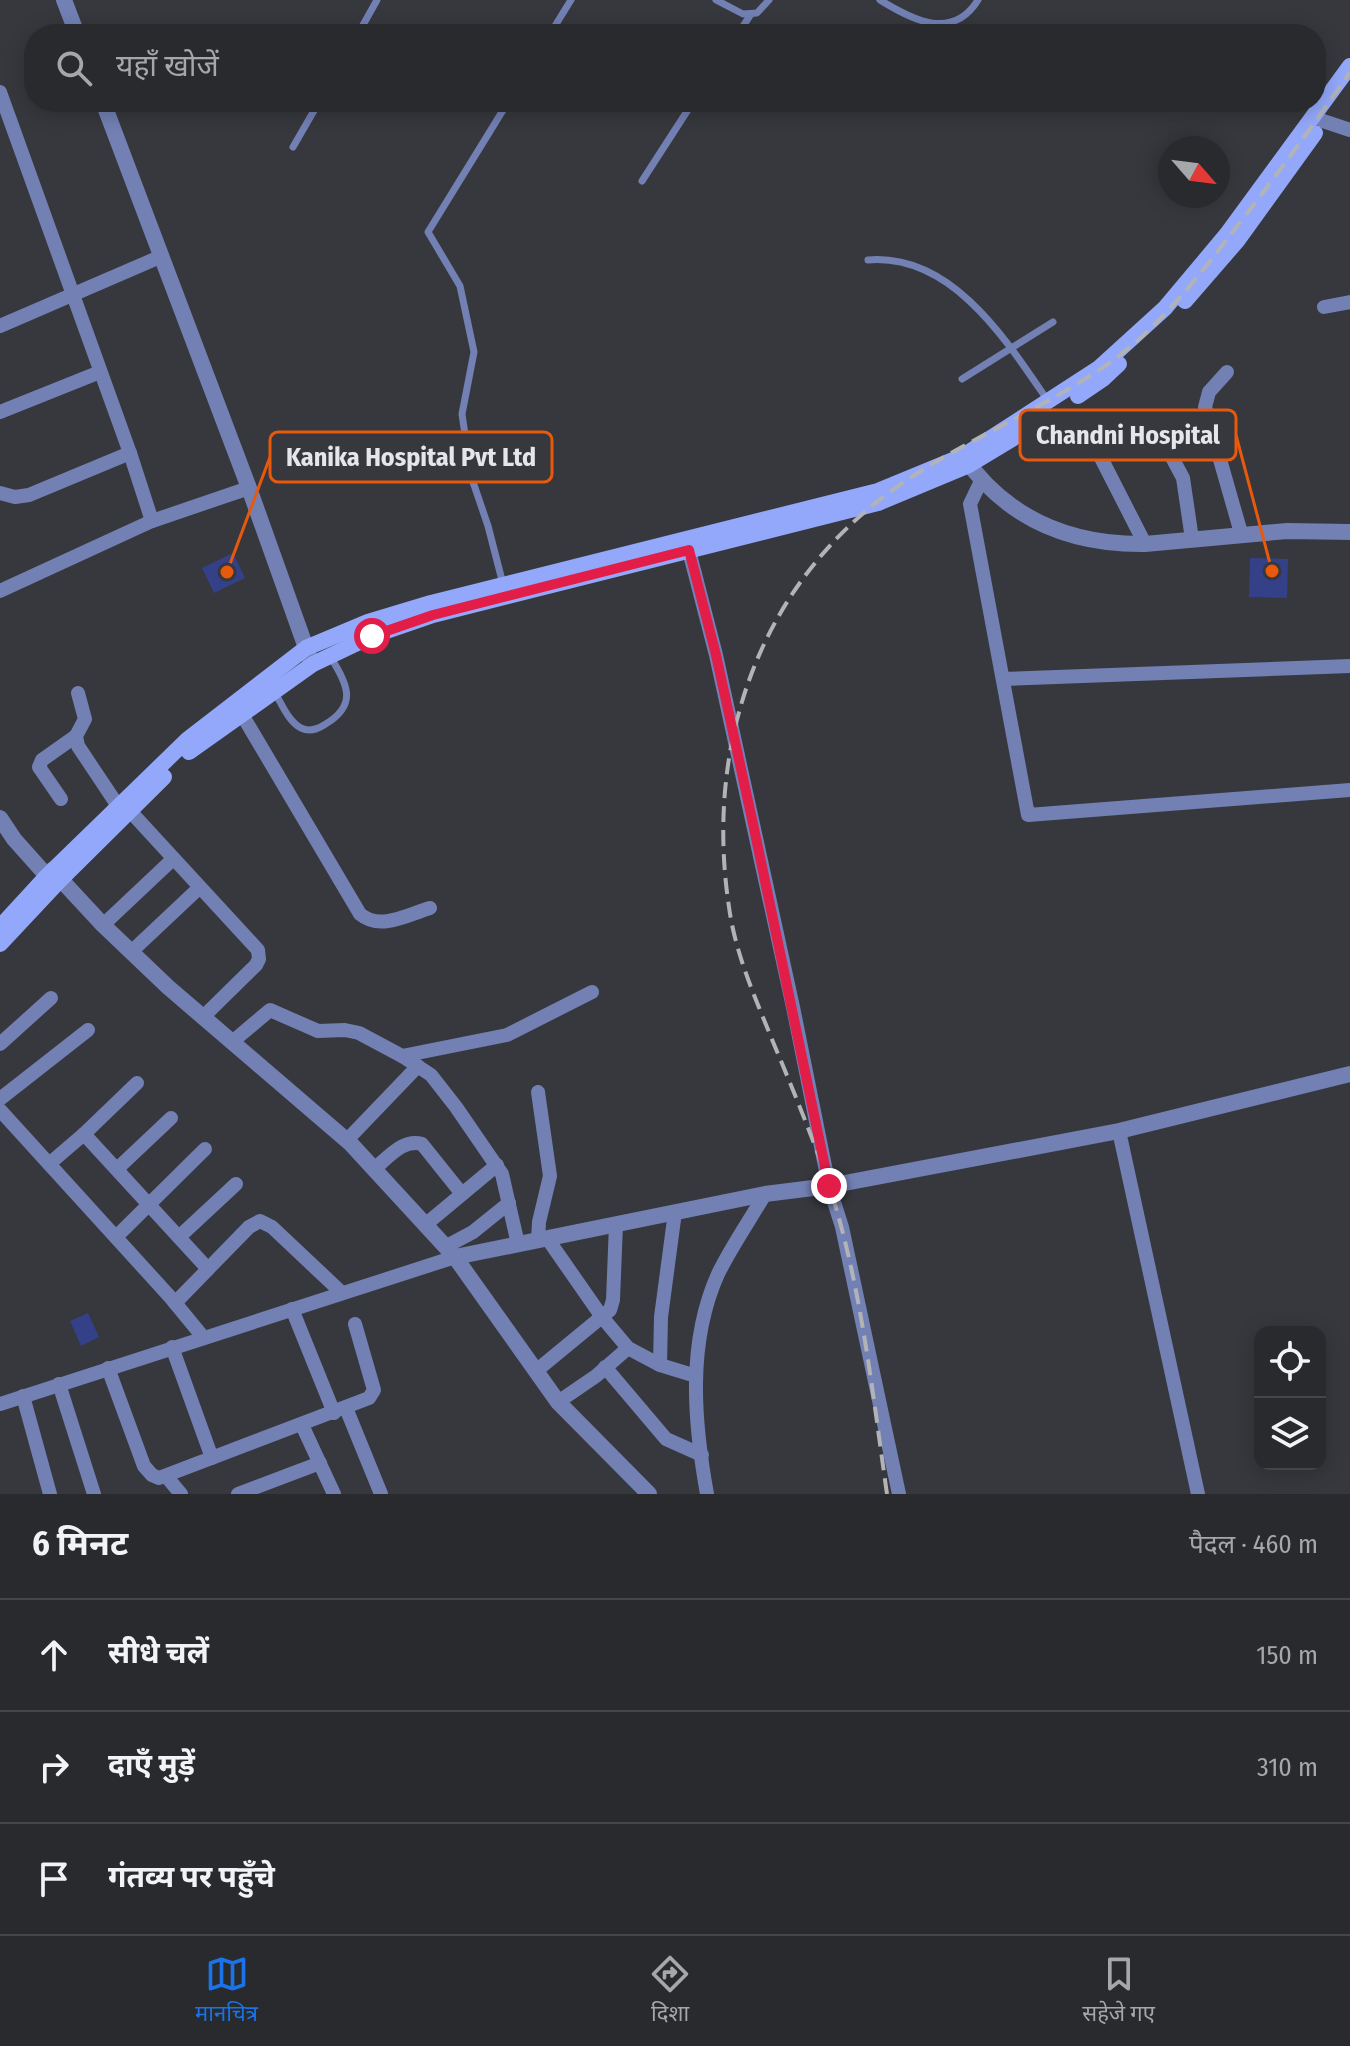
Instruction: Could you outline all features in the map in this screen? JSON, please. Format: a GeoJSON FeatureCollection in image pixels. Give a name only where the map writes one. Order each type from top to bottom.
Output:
{"type":"FeatureCollection","features":[{"type":"Feature","properties":{"kind":"main road"},"geometry":{"type":"LineString","coordinates":[[1326,99],[1350,66]]}},
{"type":"Feature","properties":{"kind":"main road"},"geometry":{"type":"LineString","coordinates":[[0,927],[124,809],[188,739],[239,708],[274,692],[313,664],[372,636],[529,585],[878,491],[966,460],[1103,379],[1173,314],[1237,241],[1350,83]]}},
{"type":"Feature","properties":{"kind":"main road"},"geometry":{"type":"LineString","coordinates":[[966,460],[1099,368],[1165,308],[1227,234],[1316,112]]}},
{"type":"Feature","properties":{"kind":"main road"},"geometry":{"type":"LineString","coordinates":[[239,708],[306,648],[368,622],[503,585],[529,585]]}},
{"type":"Feature","properties":{"kind":"main road"},"geometry":{"type":"LineString","coordinates":[[0,944],[54,878]]}},
{"type":"Feature","properties":{"kind":"street"},"geometry":{"type":"LineString","coordinates":[[64,0],[73,24]]}},
{"type":"Feature","properties":{"kind":"street"},"geometry":{"type":"LineString","coordinates":[[0,92],[152,521]]}},
{"type":"Feature","properties":{"kind":"street"},"geometry":{"type":"LineString","coordinates":[[107,112],[313,664]]}},
{"type":"Feature","properties":{"kind":"street"},"geometry":{"type":"LineString","coordinates":[[1323,121],[1350,130]]}},
{"type":"Feature","properties":{"kind":"street"},"geometry":{"type":"LineString","coordinates":[[0,326],[162,256]]}},
{"type":"Feature","properties":{"kind":"street"},"geometry":{"type":"LineString","coordinates":[[1324,307],[1350,302]]}},
{"type":"Feature","properties":{"kind":"street"},"geometry":{"type":"LineString","coordinates":[[0,412],[100,372]]}},
{"type":"Feature","properties":{"kind":"street"},"geometry":{"type":"LineString","coordinates":[[1227,372],[1209,392],[1205,407],[1241,533]]}},
{"type":"Feature","properties":{"kind":"street"},"geometry":{"type":"LineString","coordinates":[[1152,420],[1183,478],[1192,539]]}},
{"type":"Feature","properties":{"kind":"street"},"geometry":{"type":"LineString","coordinates":[[1097,450],[1145,544]]}},
{"type":"Feature","properties":{"kind":"street"},"geometry":{"type":"LineString","coordinates":[[0,493],[15,497],[29,495],[130,453]]}},
{"type":"Feature","properties":{"kind":"street"},"geometry":{"type":"LineString","coordinates":[[966,460],[981,481],[1009,504],[1038,522],[1070,536],[1122,544],[1145,544],[1241,533],[1350,532]]}},
{"type":"Feature","properties":{"kind":"street"},"geometry":{"type":"LineString","coordinates":[[981,481],[970,504],[1028,815],[1350,790]]}},
{"type":"Feature","properties":{"kind":"street"},"geometry":{"type":"LineString","coordinates":[[0,591],[152,521],[249,488]]}},
{"type":"Feature","properties":{"kind":"street"},"geometry":{"type":"LineString","coordinates":[[687,544],[739,759],[829,1186],[842,1227],[899,1494]]}},
{"type":"Feature","properties":{"kind":"street"},"geometry":{"type":"LineString","coordinates":[[1003,679],[1350,666]]}},
{"type":"Feature","properties":{"kind":"street"},"geometry":{"type":"LineString","coordinates":[[61,799],[39,770],[40,763],[76,736],[85,719],[78,693]]}},
{"type":"Feature","properties":{"kind":"street"},"geometry":{"type":"LineString","coordinates":[[239,708],[360,914],[368,921],[379,923],[430,908]]}},
{"type":"Feature","properties":{"kind":"street"},"geometry":{"type":"LineString","coordinates":[[76,736],[78,746],[124,809],[252,942],[259,954],[256,965],[203,1017]]}},
{"type":"Feature","properties":{"kind":"street"},"geometry":{"type":"LineString","coordinates":[[0,818],[14,839],[131,952],[347,1140],[450,1252],[558,1402],[649,1494]]}},
{"type":"Feature","properties":{"kind":"street"},"geometry":{"type":"LineString","coordinates":[[103,925],[173,859]]}},
{"type":"Feature","properties":{"kind":"street"},"geometry":{"type":"LineString","coordinates":[[131,952],[199,888]]}},
{"type":"Feature","properties":{"kind":"street"},"geometry":{"type":"LineString","coordinates":[[402,1056],[507,1035],[592,992]]}},
{"type":"Feature","properties":{"kind":"street"},"geometry":{"type":"LineString","coordinates":[[0,1044],[51,998]]}},
{"type":"Feature","properties":{"kind":"street"},"geometry":{"type":"LineString","coordinates":[[232,1042],[270,1010],[318,1031],[352,1031],[418,1066],[442,1088],[497,1165],[502,1174],[518,1244]]}},
{"type":"Feature","properties":{"kind":"street"},"geometry":{"type":"LineString","coordinates":[[0,1099],[88,1030]]}},
{"type":"Feature","properties":{"kind":"street"},"geometry":{"type":"LineString","coordinates":[[347,1140],[418,1066]]}},
{"type":"Feature","properties":{"kind":"street"},"geometry":{"type":"LineString","coordinates":[[0,1404],[342,1293],[450,1252],[518,1244],[765,1194],[829,1186],[1119,1131],[1350,1074]]}},
{"type":"Feature","properties":{"kind":"street"},"geometry":{"type":"LineString","coordinates":[[49,1164],[137,1083]]}},
{"type":"Feature","properties":{"kind":"street"},"geometry":{"type":"LineString","coordinates":[[538,1092],[550,1176],[539,1222],[542,1239],[628,1348],[660,1365],[696,1376]]}},
{"type":"Feature","properties":{"kind":"street"},"geometry":{"type":"LineString","coordinates":[[0,1110],[203,1337]]}},
{"type":"Feature","properties":{"kind":"street"},"geometry":{"type":"LineString","coordinates":[[117,1169],[171,1118]]}},
{"type":"Feature","properties":{"kind":"street"},"geometry":{"type":"LineString","coordinates":[[1119,1131],[1198,1494]]}},
{"type":"Feature","properties":{"kind":"street"},"geometry":{"type":"LineString","coordinates":[[84,1134],[208,1269]]}},
{"type":"Feature","properties":{"kind":"street"},"geometry":{"type":"LineString","coordinates":[[374,1169],[407,1143],[417,1142],[462,1194]]}},
{"type":"Feature","properties":{"kind":"street"},"geometry":{"type":"LineString","coordinates":[[116,1237],[205,1149]]}},
{"type":"Feature","properties":{"kind":"street"},"geometry":{"type":"LineString","coordinates":[[425,1225],[497,1165]]}},
{"type":"Feature","properties":{"kind":"street"},"geometry":{"type":"LineString","coordinates":[[179,1237],[236,1184]]}},
{"type":"Feature","properties":{"kind":"street"},"geometry":{"type":"LineString","coordinates":[[707,1494],[695,1396],[704,1318],[718,1274],[765,1194]]}},
{"type":"Feature","properties":{"kind":"street"},"geometry":{"type":"LineString","coordinates":[[450,1252],[509,1203]]}},
{"type":"Feature","properties":{"kind":"street"},"geometry":{"type":"LineString","coordinates":[[660,1365],[661,1317],[675,1212]]}},
{"type":"Feature","properties":{"kind":"street"},"geometry":{"type":"LineString","coordinates":[[175,1303],[249,1227],[260,1221],[272,1227],[342,1293]]}},
{"type":"Feature","properties":{"kind":"street"},"geometry":{"type":"LineString","coordinates":[[536,1371],[610,1310],[616,1224]]}},
{"type":"Feature","properties":{"kind":"street"},"geometry":{"type":"LineString","coordinates":[[292,1309],[381,1494]]}},
{"type":"Feature","properties":{"kind":"street"},"geometry":{"type":"LineString","coordinates":[[108,1368],[144,1466],[152,1475],[166,1476],[369,1398],[374,1390],[355,1324]]}},
{"type":"Feature","properties":{"kind":"street"},"geometry":{"type":"LineString","coordinates":[[172,1347],[212,1458]]}},
{"type":"Feature","properties":{"kind":"street"},"geometry":{"type":"LineString","coordinates":[[558,1402],[628,1348]]}},
{"type":"Feature","properties":{"kind":"street"},"geometry":{"type":"LineString","coordinates":[[605,1367],[666,1439],[702,1455]]}},
{"type":"Feature","properties":{"kind":"street"},"geometry":{"type":"LineString","coordinates":[[59,1384],[94,1494]]}},
{"type":"Feature","properties":{"kind":"street"},"geometry":{"type":"LineString","coordinates":[[23,1396],[50,1494]]}},
{"type":"Feature","properties":{"kind":"street"},"geometry":{"type":"LineString","coordinates":[[302,1425],[334,1494]]}},
{"type":"Feature","properties":{"kind":"street"},"geometry":{"type":"LineString","coordinates":[[238,1494],[320,1463]]}},
{"type":"Feature","properties":{"kind":"street"},"geometry":{"type":"LineString","coordinates":[[166,1476],[181,1494]]}},
{"type":"Feature","properties":{"kind":"lane"},"geometry":{"type":"LineString","coordinates":[[364,24],[377,0]]}},
{"type":"Feature","properties":{"kind":"lane"},"geometry":{"type":"LineString","coordinates":[[556,24],[571,0]]}},
{"type":"Feature","properties":{"kind":"lane"},"geometry":{"type":"LineString","coordinates":[[716,0],[733,11],[751,14],[762,10],[769,0]]}},
{"type":"Feature","properties":{"kind":"lane"},"geometry":{"type":"LineString","coordinates":[[880,0],[924,24],[961,17],[978,0]]}},
{"type":"Feature","properties":{"kind":"lane"},"geometry":{"type":"LineString","coordinates":[[744,24],[751,14]]}},
{"type":"Feature","properties":{"kind":"lane"},"geometry":{"type":"LineString","coordinates":[[293,147],[313,112]]}},
{"type":"Feature","properties":{"kind":"lane"},"geometry":{"type":"LineString","coordinates":[[502,112],[428,232],[460,286],[474,352],[462,414],[471,476],[503,585]]}},
{"type":"Feature","properties":{"kind":"lane"},"geometry":{"type":"LineString","coordinates":[[642,181],[687,112]]}},
{"type":"Feature","properties":{"kind":"lane"},"geometry":{"type":"LineString","coordinates":[[868,260],[895,260],[908,264],[956,290],[985,316],[1012,348],[1049,402]]}},
{"type":"Feature","properties":{"kind":"lane"},"geometry":{"type":"LineString","coordinates":[[962,379],[1053,322]]}},
{"type":"Feature","properties":{"kind":"lane"},"geometry":{"type":"LineString","coordinates":[[274,692],[293,722],[302,729],[315,730],[337,717],[345,709],[347,699],[343,676],[330,656]]}},
{"type":"Feature","properties":{"kind":"building"},"geometry":{"type":"Polygon","coordinates":[[[233,553],[245,578],[214,593],[202,568],[233,553]]]}},
{"type":"Feature","properties":{"kind":"building"},"geometry":{"type":"Polygon","coordinates":[[[1250,558],[1288,559],[1287,598],[1249,597],[1250,558]]]}},
{"type":"Feature","properties":{"kind":"building"},"geometry":{"type":"Polygon","coordinates":[[[88,1313],[99,1337],[81,1346],[70,1321],[88,1313]]]}},
{"type":"Feature","properties":{"kind":"railway"},"geometry":{"type":"LineString","coordinates":[[1326,106],[1350,72]]}},
{"type":"Feature","properties":{"kind":"railway"},"geometry":{"type":"LineString","coordinates":[[887,1494],[864,1336],[839,1220],[815,1145],[746,973],[729,907],[724,848],[725,790],[734,733],[750,678],[773,626],[804,578],[842,533],[914,475],[1060,394],[1134,344],[1182,296],[1321,112]]}},
{"type":"Feature","properties":{"kind":"place","name":"Chandni Hospital"},"geometry":{"type":"Point","coordinates":[1272,571]}},
{"type":"Feature","properties":{"kind":"place","name":"Kanika Hospital Pvt Ltd"},"geometry":{"type":"Point","coordinates":[227,572]}},
{"type":"Feature","properties":{"kind":"route"},"geometry":{"type":"LineString","coordinates":[[372,636],[433,615],[689,550],[716,655],[829,1186]]}}]}
